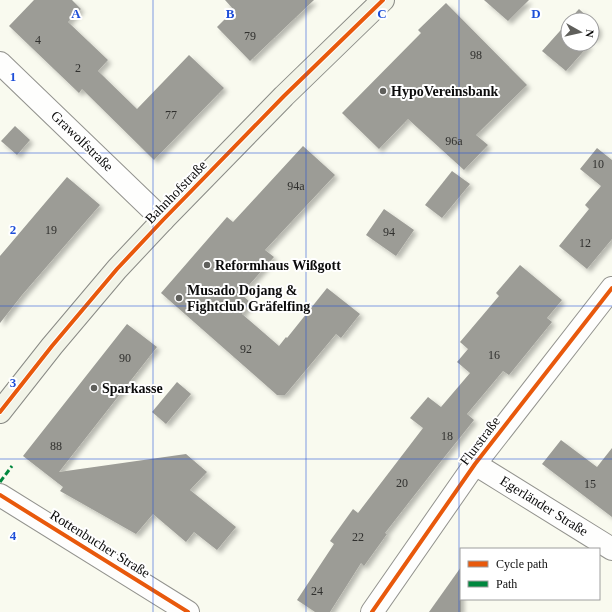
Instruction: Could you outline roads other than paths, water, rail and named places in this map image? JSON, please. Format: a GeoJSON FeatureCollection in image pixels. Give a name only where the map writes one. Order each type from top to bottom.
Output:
{"type":"FeatureCollection","features":[{"type":"Feature","properties":{"kind":"street","name":"Bahnhofstraße"},"geometry":{"type":"LineString","coordinates":[[0,412],[52,346],[117,269],[284,96],[383,0]]}},
{"type":"Feature","properties":{"kind":"street","name":"Grawolfstraße"},"geometry":{"type":"LineString","coordinates":[[0,63],[164,220]]}},
{"type":"Feature","properties":{"kind":"street","name":"Flurstraße"},"geometry":{"type":"LineString","coordinates":[[372,612],[475,464],[612,288]]}},
{"type":"Feature","properties":{"kind":"street","name":"Egerländer Straße"},"geometry":{"type":"LineString","coordinates":[[475,464],[612,549]]}},
{"type":"Feature","properties":{"kind":"street","name":"Rottenbucher Straße"},"geometry":{"type":"LineString","coordinates":[[0,495],[188,612]]}},
{"type":"Feature","properties":{"kind":"place","name":"HypoVereinsbank"},"geometry":{"type":"Point","coordinates":[383,91]}},
{"type":"Feature","properties":{"kind":"place","name":"Reformhaus Wißgott"},"geometry":{"type":"Point","coordinates":[207,265]}},
{"type":"Feature","properties":{"kind":"place","name":"Musado Dojang & Fightclub Gräfelfing"},"geometry":{"type":"Point","coordinates":[179,298]}},
{"type":"Feature","properties":{"kind":"place","name":"Sparkasse"},"geometry":{"type":"Point","coordinates":[94,388]}}]}
